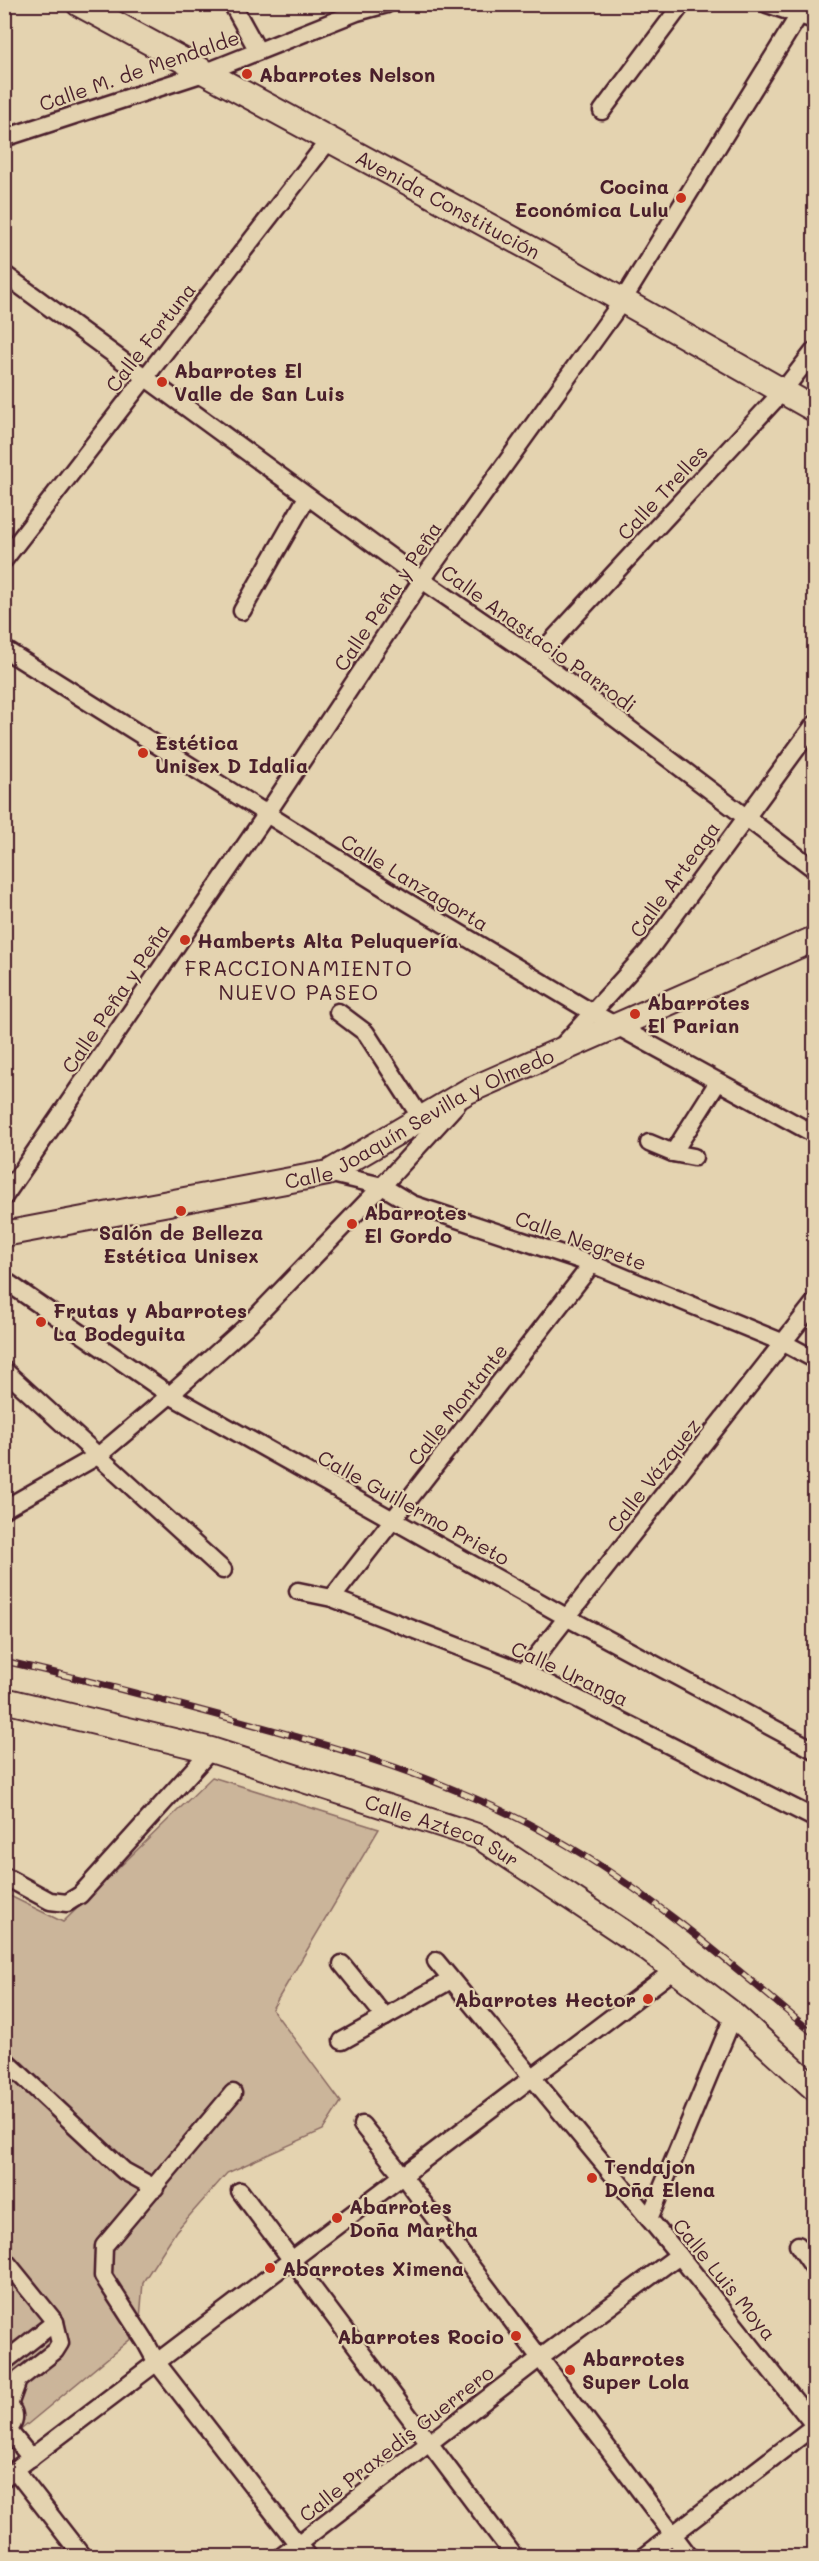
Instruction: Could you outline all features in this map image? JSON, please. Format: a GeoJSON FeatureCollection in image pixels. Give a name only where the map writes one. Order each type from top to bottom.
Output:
{"type":"FeatureCollection","features":[{"type":"Feature","properties":{"kind":"street","name":"Avenida Constitución"},"geometry":{"type":"LineString","coordinates":[[79,4],[623,300],[814,409]]}},
{"type":"Feature","properties":{"kind":"street"},"geometry":{"type":"LineString","coordinates":[[232,4],[258,51]]}},
{"type":"Feature","properties":{"kind":"street","name":"Calle M. de Mendalde"},"geometry":{"type":"LineString","coordinates":[[4,138],[204,73],[356,8],[387,4]]}},
{"type":"Feature","properties":{"kind":"street"},"geometry":{"type":"LineString","coordinates":[[602,111],[682,4]]}},
{"type":"Feature","properties":{"kind":"street"},"geometry":{"type":"LineString","coordinates":[[767,4],[807,17]]}},
{"type":"Feature","properties":{"kind":"street","name":"Calle Peña y Peña"},"geometry":{"type":"LineString","coordinates":[[4,1197],[266,814],[422,580],[623,300],[807,17]]}},
{"type":"Feature","properties":{"kind":"street","name":"Calle Fortuna"},"geometry":{"type":"LineString","coordinates":[[4,560],[329,140]]}},
{"type":"Feature","properties":{"kind":"street","name":"Calle Anastacio Parrodi"},"geometry":{"type":"LineString","coordinates":[[4,274],[307,497],[536,658],[814,869]]}},
{"type":"Feature","properties":{"kind":"street","name":"Calle Trelles"},"geometry":{"type":"LineString","coordinates":[[536,658],[782,392],[814,351]]}},
{"type":"Feature","properties":{"kind":"street"},"geometry":{"type":"LineString","coordinates":[[242,611],[307,497]]}},
{"type":"Feature","properties":{"kind":"street","name":"Calle Lanzagorta"},"geometry":{"type":"LineString","coordinates":[[4,649],[404,900],[594,1013],[814,1134]]}},
{"type":"Feature","properties":{"kind":"street","name":"Calle Arteaga"},"geometry":{"type":"LineString","coordinates":[[558,1051],[649,950],[814,725]]}},
{"type":"Feature","properties":{"kind":"street","name":"Calle Joaquín Sevilla y Olmedo"},"geometry":{"type":"LineString","coordinates":[[4,1234],[328,1173],[468,1091],[814,939]]}},
{"type":"Feature","properties":{"kind":"street"},"geometry":{"type":"LineString","coordinates":[[338,1012],[366,1033],[421,1118]]}},
{"type":"Feature","properties":{"kind":"street"},"geometry":{"type":"LineString","coordinates":[[673,1153],[718,1082]]}},
{"type":"Feature","properties":{"kind":"street"},"geometry":{"type":"LineString","coordinates":[[4,1509],[99,1455],[249,1324],[382,1186],[468,1091]]}},
{"type":"Feature","properties":{"kind":"street"},"geometry":{"type":"LineString","coordinates":[[649,1143],[673,1153],[694,1157]]}},
{"type":"Feature","properties":{"kind":"street","name":"Calle Negrete"},"geometry":{"type":"LineString","coordinates":[[328,1173],[382,1186],[412,1204],[592,1264],[784,1343],[814,1359]]}},
{"type":"Feature","properties":{"kind":"street","name":"Calle Montante"},"geometry":{"type":"LineString","coordinates":[[332,1598],[592,1264]]}},
{"type":"Feature","properties":{"kind":"street","name":"Calle Guillermo Prieto"},"geometry":{"type":"LineString","coordinates":[[4,1280],[170,1395],[568,1618],[814,1750]]}},
{"type":"Feature","properties":{"kind":"street","name":"Calle Vázquez"},"geometry":{"type":"LineString","coordinates":[[524,1672],[814,1303]]}},
{"type":"Feature","properties":{"kind":"street"},"geometry":{"type":"LineString","coordinates":[[4,1370],[223,1570]]}},
{"type":"Feature","properties":{"kind":"street","name":"Calle Uranga"},"geometry":{"type":"LineString","coordinates":[[298,1591],[332,1598],[524,1672],[814,1818]]}},
{"type":"Feature","properties":{"kind":"street","name":"Calle Azteca Sur"},"geometry":{"type":"LineString","coordinates":[[4,1700],[211,1750],[480,1837],[645,1947],[734,2015],[814,2088]]}},
{"type":"Feature","properties":{"kind":"street"},"geometry":{"type":"LineString","coordinates":[[4,1876],[50,1901],[67,1903],[80,1895],[211,1750]]}},
{"type":"Feature","properties":{"kind":"street","name":"Calle Luis Moya"},"geometry":{"type":"LineString","coordinates":[[436,1961],[531,2079],[679,2255],[814,2426]]}},
{"type":"Feature","properties":{"kind":"street"},"geometry":{"type":"LineString","coordinates":[[342,1964],[385,2017]]}},
{"type":"Feature","properties":{"kind":"street"},"geometry":{"type":"LineString","coordinates":[[82,2556],[10,2474],[674,1970]]}},
{"type":"Feature","properties":{"kind":"street"},"geometry":{"type":"LineString","coordinates":[[342,2041],[451,1980]]}},
{"type":"Feature","properties":{"kind":"street"},"geometry":{"type":"LineString","coordinates":[[649,2219],[734,2015]]}},
{"type":"Feature","properties":{"kind":"street"},"geometry":{"type":"LineString","coordinates":[[4,2059],[124,2171],[155,2188]]}},
{"type":"Feature","properties":{"kind":"street"},"geometry":{"type":"LineString","coordinates":[[233,2093],[104,2246],[103,2276],[146,2341],[157,2363],[302,2551]]}},
{"type":"Feature","properties":{"kind":"street"},"geometry":{"type":"LineString","coordinates":[[362,2125],[403,2176],[688,2556]]}},
{"type":"Feature","properties":{"kind":"street"},"geometry":{"type":"LineString","coordinates":[[240,2191],[514,2556]]}},
{"type":"Feature","properties":{"kind":"street"},"geometry":{"type":"LineString","coordinates":[[798,2245],[814,2268]]}},
{"type":"Feature","properties":{"kind":"street","name":"Calle Praxedis Guerrero"},"geometry":{"type":"LineString","coordinates":[[282,2556],[302,2551],[429,2444],[679,2255]]}},
{"type":"Feature","properties":{"kind":"street"},"geometry":{"type":"LineString","coordinates":[[4,2259],[55,2322],[60,2343],[55,2351],[18,2380],[7,2404],[15,2413],[14,2423],[6,2431],[31,2458]]}},
{"type":"Feature","properties":{"kind":"street"},"geometry":{"type":"LineString","coordinates":[[4,2362],[55,2322]]}},
{"type":"Feature","properties":{"kind":"street"},"geometry":{"type":"LineString","coordinates":[[645,2556],[814,2426]]}},
{"type":"Feature","properties":{"kind":"shaded area"},"geometry":{"type":"Polygon","coordinates":[[[212,1777],[379,1829],[272,2009],[341,2102],[323,2130],[227,2173],[176,2231],[143,2282],[139,2332],[5,2443],[4,1893],[63,1922],[212,1777]]]}},
{"type":"Feature","properties":{"kind":"railway"},"geometry":{"type":"LineString","coordinates":[[4,1661],[313,1741],[395,1767],[476,1799],[553,1837],[623,1881],[752,1981],[814,2034]]}},
{"type":"Feature","properties":{"kind":"place","name":"Abarrotes Nelson"},"geometry":{"type":"Point","coordinates":[247,74]}},
{"type":"Feature","properties":{"kind":"place","name":"Cocina Económica Lulu"},"geometry":{"type":"Point","coordinates":[681,198]}},
{"type":"Feature","properties":{"kind":"place","name":"Abarrotes El Valle de San Luis"},"geometry":{"type":"Point","coordinates":[162,382]}},
{"type":"Feature","properties":{"kind":"place","name":"Estética Unisex D Idalia"},"geometry":{"type":"Point","coordinates":[143,753]}},
{"type":"Feature","properties":{"kind":"place","name":"Hamberts Alta Peluquería"},"geometry":{"type":"Point","coordinates":[185,940]}},
{"type":"Feature","properties":{"kind":"place","name":"Abarrotes El Parian"},"geometry":{"type":"Point","coordinates":[635,1014]}},
{"type":"Feature","properties":{"kind":"place","name":"Salón de Belleza Estética Unisex"},"geometry":{"type":"Point","coordinates":[181,1211]}},
{"type":"Feature","properties":{"kind":"place","name":"Abarrotes El Gordo"},"geometry":{"type":"Point","coordinates":[352,1224]}},
{"type":"Feature","properties":{"kind":"place","name":"Frutas y Abarrotes La Bodeguita"},"geometry":{"type":"Point","coordinates":[41,1322]}},
{"type":"Feature","properties":{"kind":"place","name":"Abarrotes Hector"},"geometry":{"type":"Point","coordinates":[648,1999]}},
{"type":"Feature","properties":{"kind":"place","name":"Tendajon Doña Elena"},"geometry":{"type":"Point","coordinates":[592,2178]}},
{"type":"Feature","properties":{"kind":"place","name":"Abarrotes Doña Martha"},"geometry":{"type":"Point","coordinates":[337,2218]}},
{"type":"Feature","properties":{"kind":"place","name":"Abarrotes Ximena"},"geometry":{"type":"Point","coordinates":[270,2268]}},
{"type":"Feature","properties":{"kind":"place","name":"Abarrotes Rocio"},"geometry":{"type":"Point","coordinates":[516,2336]}},
{"type":"Feature","properties":{"kind":"place","name":"Abarrotes Super Lola"},"geometry":{"type":"Point","coordinates":[570,2370]}},
{"type":"Feature","properties":{"kind":"district","name":"FRACCIONAMIENTO NUEVO PASEO"},"geometry":{"type":"Point","coordinates":[299,979]}}]}
